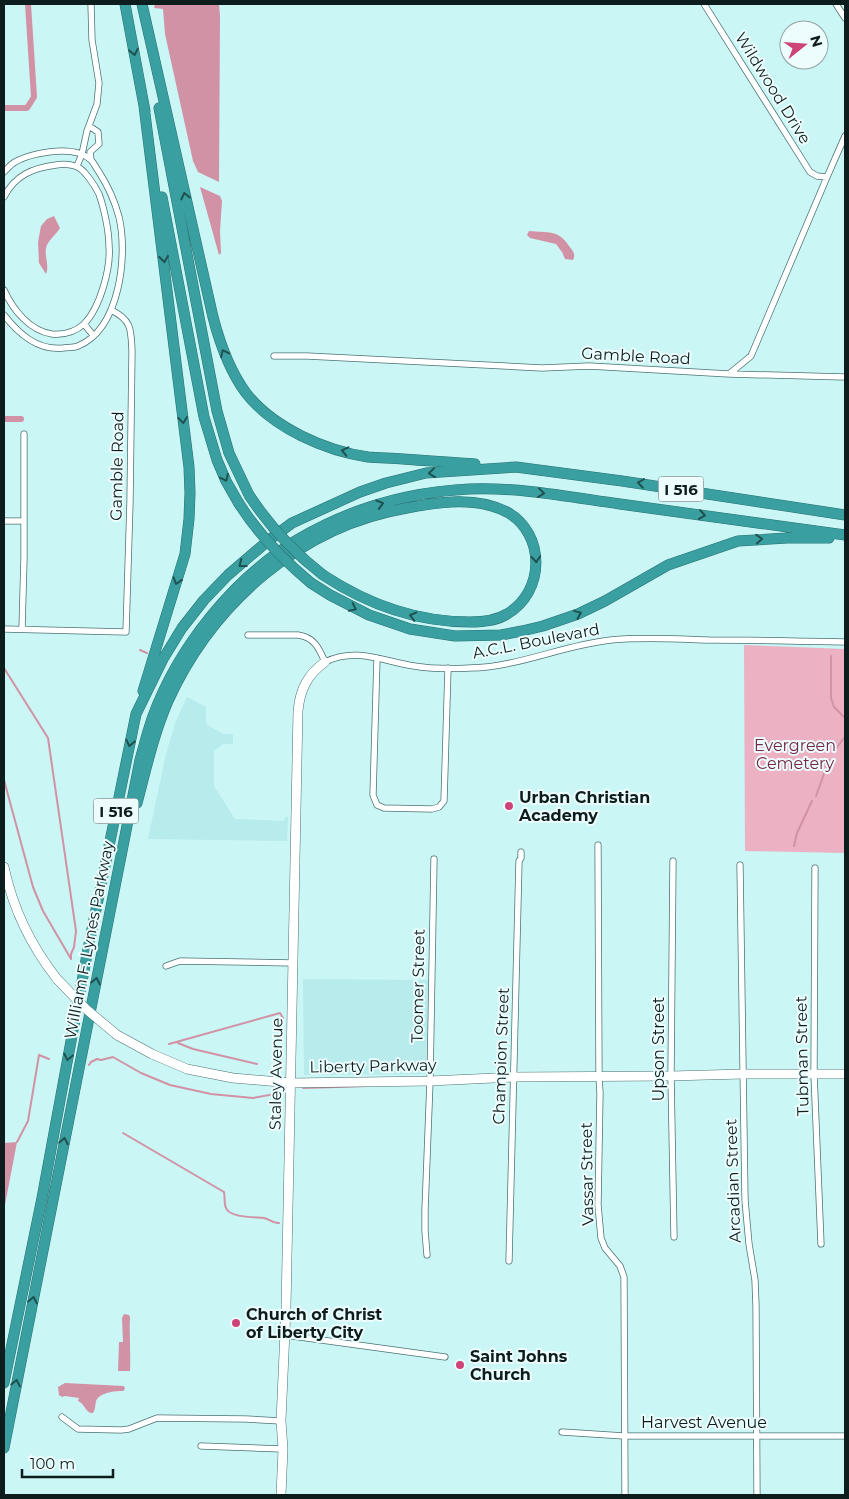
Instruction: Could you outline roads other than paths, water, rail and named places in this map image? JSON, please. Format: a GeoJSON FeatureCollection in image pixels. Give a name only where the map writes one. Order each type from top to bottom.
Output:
{"type":"FeatureCollection","features":[{"type":"Feature","properties":{"kind":"highway"},"geometry":{"type":"LineString","coordinates":[[124,4],[204,417],[217,460],[226,481],[253,526],[277,554],[311,583],[369,616],[410,629],[455,636],[500,634],[529,629],[578,614],[668,565],[738,541],[845,537]]}},
{"type":"Feature","properties":{"kind":"highway"},"geometry":{"type":"LineString","coordinates":[[140,4],[221,348],[247,394],[267,414],[285,426],[304,437],[331,448],[368,457],[516,467]]}},
{"type":"Feature","properties":{"kind":"highway"},"geometry":{"type":"LineString","coordinates":[[117,876],[154,740],[167,703],[189,661],[225,613],[254,583],[271,569],[304,546],[347,524],[387,511],[440,502],[477,503],[498,508],[508,513],[524,528],[532,542],[536,556],[535,577],[532,587],[527,596],[514,610],[506,615],[487,621],[456,622],[434,620],[413,616],[374,603],[349,591],[323,575],[304,560],[283,540],[260,512],[249,495],[229,453],[217,411],[140,4]]}},
{"type":"Feature","properties":{"kind":"highway"},"geometry":{"type":"LineString","coordinates":[[136,714],[185,554],[190,493],[189,467],[144,106]]}},
{"type":"Feature","properties":{"kind":"highway","name":"William F. Lynes Parkway"},"geometry":{"type":"LineString","coordinates":[[4,1383],[42,1198],[88,949],[136,714],[163,659],[182,628],[204,600],[228,575],[292,523],[360,492],[426,473],[516,467],[845,514]]}},
{"type":"Feature","properties":{"kind":"highway","name":"William F. Lynes Parkway"},"geometry":{"type":"LineString","coordinates":[[4,1448],[140,760],[148,730],[161,696],[185,652],[214,612],[262,565],[296,540],[326,525],[378,504],[411,496],[451,490],[490,489],[543,493],[845,537]]}},
{"type":"Feature","properties":{"kind":"street"},"geometry":{"type":"LineString","coordinates":[[77,166],[97,104],[99,83],[92,40],[91,4]]}},
{"type":"Feature","properties":{"kind":"street","name":"Wildwood Drive"},"geometry":{"type":"LineString","coordinates":[[704,4],[810,172],[817,176],[826,177]]}},
{"type":"Feature","properties":{"kind":"street"},"geometry":{"type":"LineString","coordinates":[[836,4],[845,18]]}},
{"type":"Feature","properties":{"kind":"street"},"geometry":{"type":"LineString","coordinates":[[89,126],[98,132],[99,138],[98,144],[90,152],[91,160]]}},
{"type":"Feature","properties":{"kind":"street"},"geometry":{"type":"LineString","coordinates":[[729,374],[751,356],[845,136]]}},
{"type":"Feature","properties":{"kind":"street"},"geometry":{"type":"LineString","coordinates":[[4,172],[14,162],[50,151],[67,151],[82,154],[91,160],[107,184],[119,216],[122,238],[120,274],[111,310],[102,326],[93,336],[78,346],[58,349],[43,347],[28,340],[12,325],[4,314]]}},
{"type":"Feature","properties":{"kind":"street"},"geometry":{"type":"LineString","coordinates":[[4,197],[10,185],[25,174],[41,167],[64,164],[77,166],[89,178],[99,194],[110,246],[103,290],[84,324],[70,332],[60,335],[36,329],[19,314],[9,301],[4,290]]}},
{"type":"Feature","properties":{"kind":"street"},"geometry":{"type":"LineString","coordinates":[[108,240],[122,238]]}},
{"type":"Feature","properties":{"kind":"street","name":"Gamble Road"},"geometry":{"type":"LineString","coordinates":[[22,629],[126,632],[130,502],[131,329],[122,315],[111,310]]}},
{"type":"Feature","properties":{"kind":"street"},"geometry":{"type":"LineString","coordinates":[[84,324],[93,336]]}},
{"type":"Feature","properties":{"kind":"street","name":"Gamble Road"},"geometry":{"type":"LineString","coordinates":[[274,356],[542,368],[589,366],[729,374],[845,377]]}},
{"type":"Feature","properties":{"kind":"street"},"geometry":{"type":"LineString","coordinates":[[4,629],[22,629],[24,434]]}},
{"type":"Feature","properties":{"kind":"street"},"geometry":{"type":"LineString","coordinates":[[4,521],[23,521]]}},
{"type":"Feature","properties":{"kind":"street"},"geometry":{"type":"LineString","coordinates":[[248,635],[298,635],[308,638],[314,641],[325,662]]}},
{"type":"Feature","properties":{"kind":"street","name":"A.C.L. Boulevard"},"geometry":{"type":"LineString","coordinates":[[325,662],[350,654],[415,666],[479,668],[506,664],[581,645],[614,640],[659,638],[845,642]]}},
{"type":"Feature","properties":{"kind":"street"},"geometry":{"type":"LineString","coordinates":[[377,658],[372,795],[377,805],[384,808],[432,809],[439,807],[444,801],[448,668]]}},
{"type":"Feature","properties":{"kind":"street","name":"Staley Avenue"},"geometry":{"type":"LineString","coordinates":[[282,1495],[283,1448],[281,1421],[285,1335],[299,702],[302,689],[307,680],[325,662]]}},
{"type":"Feature","properties":{"kind":"street","name":"Vassar Street"},"geometry":{"type":"LineString","coordinates":[[598,845],[598,1077],[600,1093],[598,1204],[601,1238],[620,1266],[624,1277],[625,1495]]}},
{"type":"Feature","properties":{"kind":"street","name":"Champion Street"},"geometry":{"type":"LineString","coordinates":[[509,1260],[519,861],[521,852]]}},
{"type":"Feature","properties":{"kind":"street","name":"Toomer Street"},"geometry":{"type":"LineString","coordinates":[[427,1255],[425,1231],[434,859]]}},
{"type":"Feature","properties":{"kind":"street","name":"Upson Street"},"geometry":{"type":"LineString","coordinates":[[673,861],[671,1076],[674,1237]]}},
{"type":"Feature","properties":{"kind":"street","name":"Arcadian Street"},"geometry":{"type":"LineString","coordinates":[[740,865],[747,1230],[755,1280],[757,1495]]}},
{"type":"Feature","properties":{"kind":"street","name":"Liberty Parkway"},"geometry":{"type":"LineString","coordinates":[[4,867],[19,916],[30,940],[57,979],[86,1009],[117,1035],[152,1054],[187,1069],[233,1078],[291,1083],[430,1081],[514,1077],[845,1074]]}},
{"type":"Feature","properties":{"kind":"street","name":"Tubman Street"},"geometry":{"type":"LineString","coordinates":[[815,868],[814,1074],[821,1244]]}},
{"type":"Feature","properties":{"kind":"street"},"geometry":{"type":"LineString","coordinates":[[166,966],[180,961],[293,963]]}},
{"type":"Feature","properties":{"kind":"street"},"geometry":{"type":"LineString","coordinates":[[285,1335],[445,1357]]}},
{"type":"Feature","properties":{"kind":"street"},"geometry":{"type":"LineString","coordinates":[[62,1417],[78,1429],[121,1430],[129,1429],[157,1418],[281,1421]]}},
{"type":"Feature","properties":{"kind":"street","name":"Harvest Avenue"},"geometry":{"type":"LineString","coordinates":[[562,1432],[624,1436],[845,1436]]}},
{"type":"Feature","properties":{"kind":"street"},"geometry":{"type":"LineString","coordinates":[[201,1446],[283,1448]]}},
{"type":"Feature","properties":{"kind":"waterway"},"geometry":{"type":"LineString","coordinates":[[4,108],[27,108],[34,97],[28,4]]}},
{"type":"Feature","properties":{"kind":"waterway"},"geometry":{"type":"LineString","coordinates":[[4,419],[21,419]]}},
{"type":"Feature","properties":{"kind":"waterway"},"geometry":{"type":"LineString","coordinates":[[140,650],[147,653]]}},
{"type":"Feature","properties":{"kind":"waterway"},"geometry":{"type":"LineString","coordinates":[[831,656],[831,698],[834,707],[845,718]]}},
{"type":"Feature","properties":{"kind":"waterway"},"geometry":{"type":"LineString","coordinates":[[4,668],[48,738],[76,931],[71,959]]}},
{"type":"Feature","properties":{"kind":"waterway"},"geometry":{"type":"LineString","coordinates":[[833,752],[845,737]]}},
{"type":"Feature","properties":{"kind":"waterway"},"geometry":{"type":"LineString","coordinates":[[816,796],[829,760]]}},
{"type":"Feature","properties":{"kind":"waterway"},"geometry":{"type":"LineString","coordinates":[[4,780],[33,887],[43,911],[71,959]]}},
{"type":"Feature","properties":{"kind":"waterway"},"geometry":{"type":"LineString","coordinates":[[794,846],[797,833],[812,801]]}},
{"type":"Feature","properties":{"kind":"waterway"},"geometry":{"type":"LineString","coordinates":[[169,1044],[280,1013],[283,1018]]}},
{"type":"Feature","properties":{"kind":"waterway"},"geometry":{"type":"LineString","coordinates":[[178,1043],[193,1049],[257,1064]]}},
{"type":"Feature","properties":{"kind":"waterway"},"geometry":{"type":"LineString","coordinates":[[17,1142],[28,1121],[39,1055],[49,1059]]}},
{"type":"Feature","properties":{"kind":"waterway"},"geometry":{"type":"LineString","coordinates":[[89,1065],[97,1059],[113,1057],[141,1073],[170,1085],[211,1094],[253,1098],[275,1094]]}},
{"type":"Feature","properties":{"kind":"waterway"},"geometry":{"type":"LineString","coordinates":[[303,1088],[369,1086]]}},
{"type":"Feature","properties":{"kind":"waterway"},"geometry":{"type":"LineString","coordinates":[[123,1133],[224,1192],[226,1208],[232,1214],[264,1218],[279,1223]]}},
{"type":"Feature","properties":{"kind":"place","name":"Urban Christian Academy"},"geometry":{"type":"Point","coordinates":[509,806]}},
{"type":"Feature","properties":{"kind":"place","name":"Church of Christ of Liberty City"},"geometry":{"type":"Point","coordinates":[236,1323]}},
{"type":"Feature","properties":{"kind":"place","name":"Saint Johns Church"},"geometry":{"type":"Point","coordinates":[460,1365]}},
{"type":"Feature","properties":{"kind":"park label","name":"Evergreen Cemetery"},"geometry":{"type":"Point","coordinates":[795,754]}}]}
